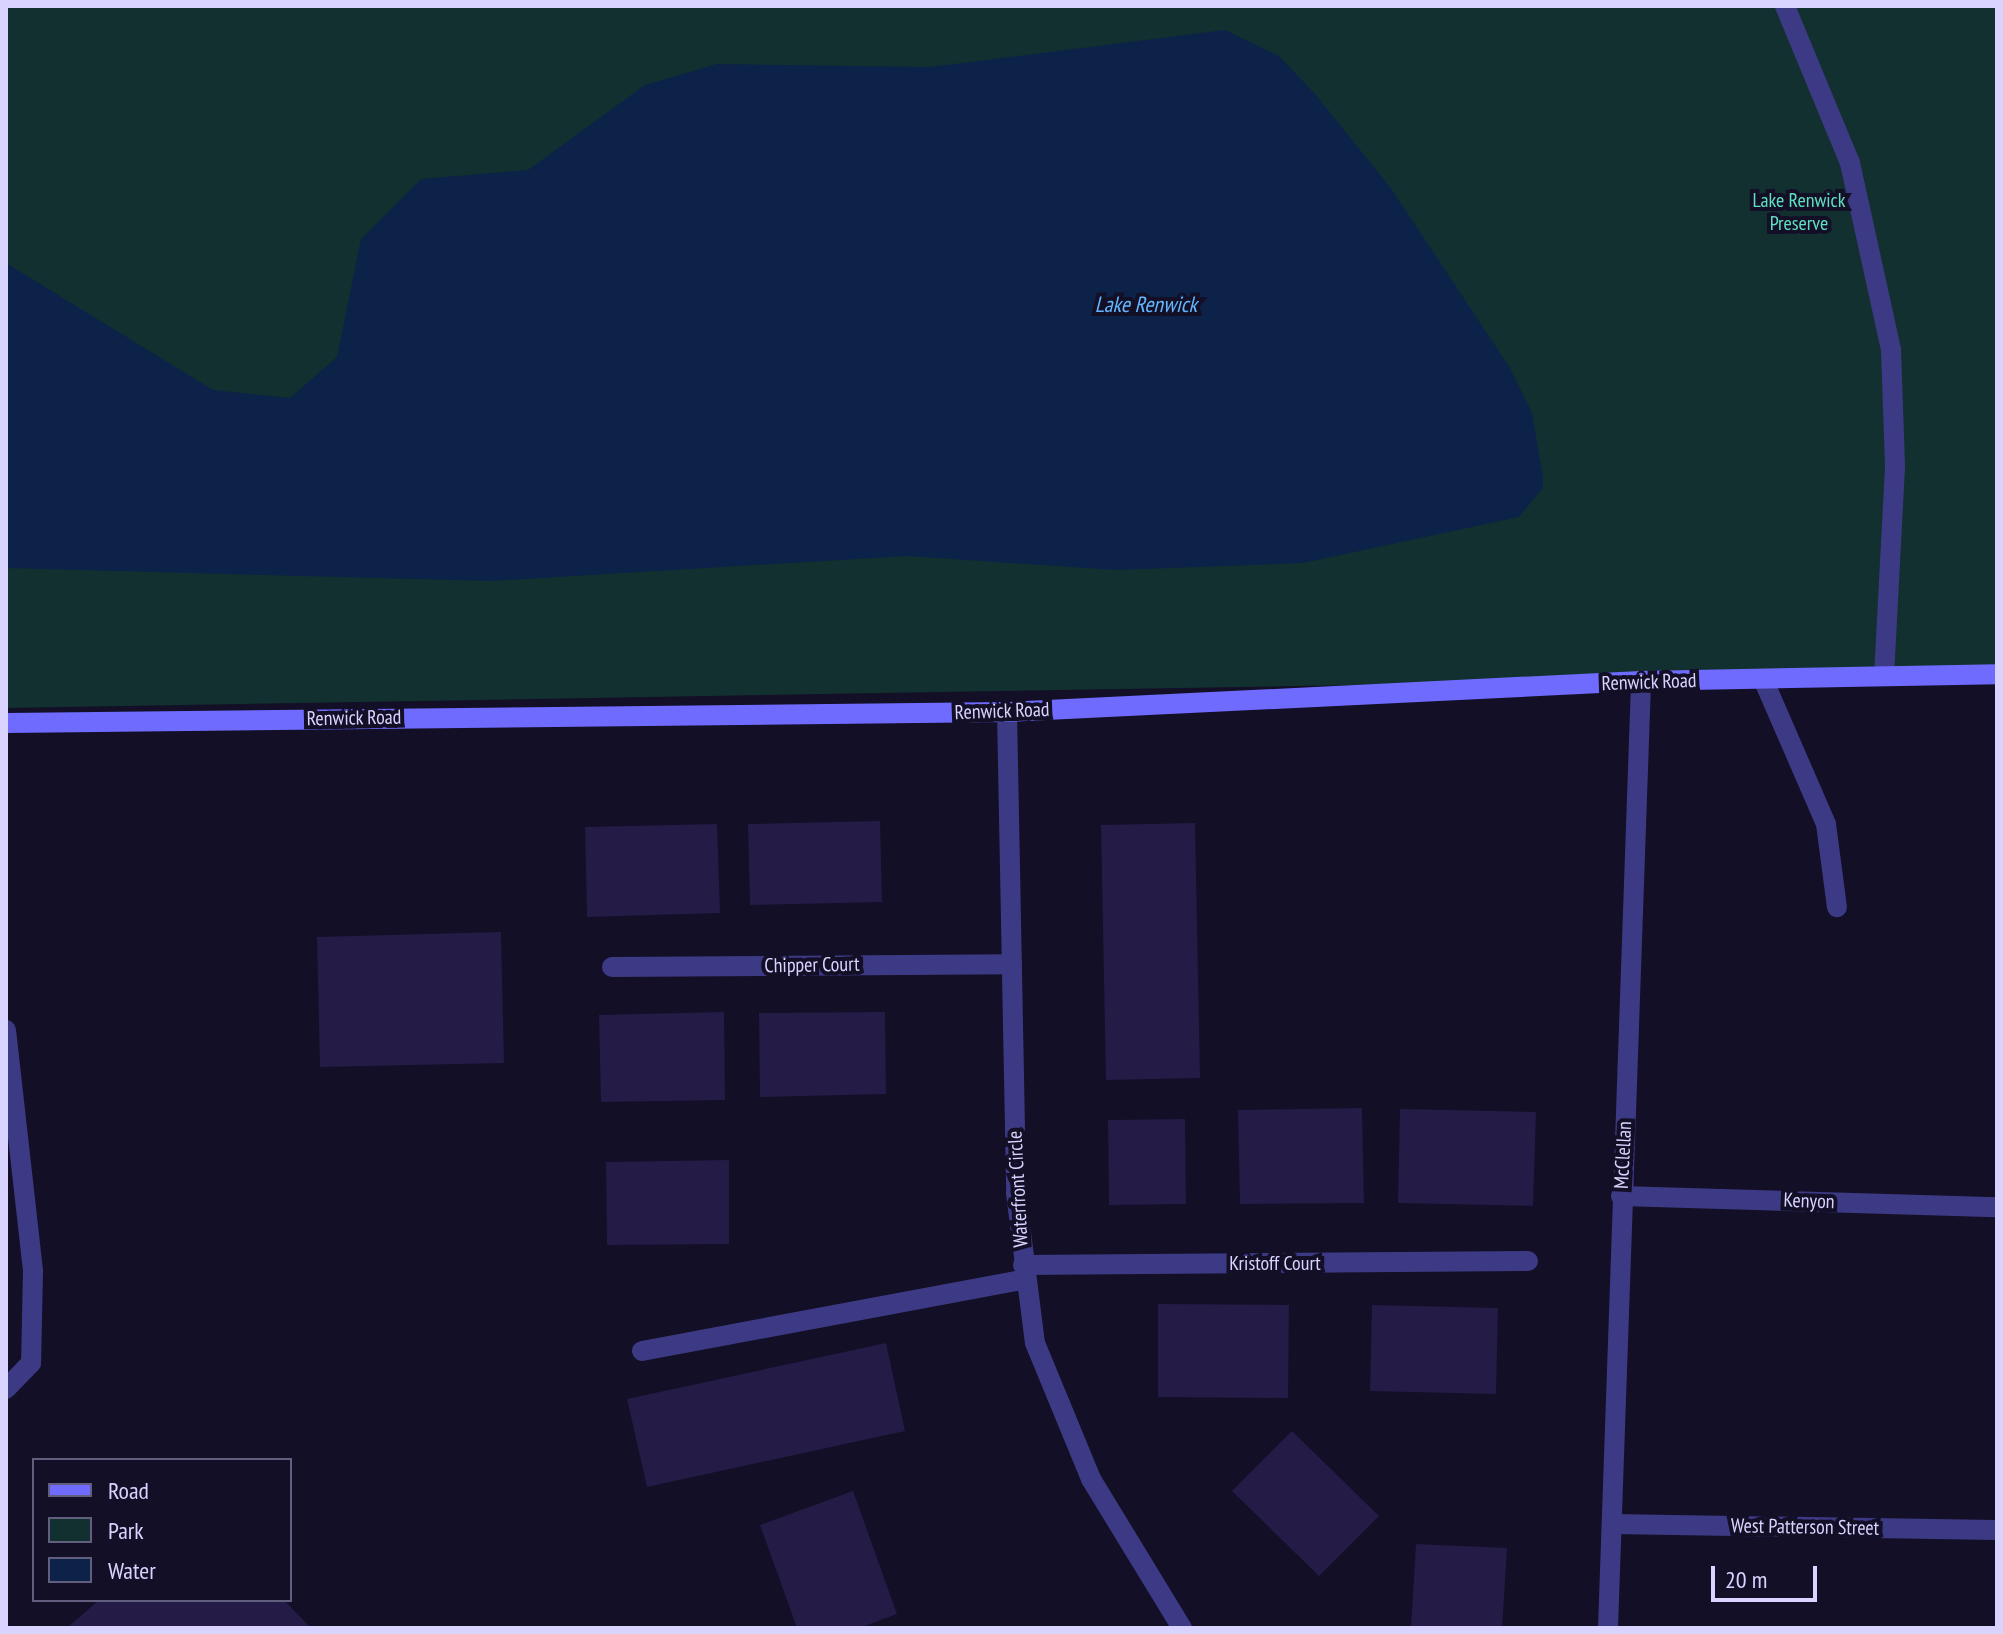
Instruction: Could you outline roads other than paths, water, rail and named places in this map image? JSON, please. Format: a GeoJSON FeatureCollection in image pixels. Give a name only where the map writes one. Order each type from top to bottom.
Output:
{"type":"FeatureCollection","features":[{"type":"Feature","properties":{"kind":"street"},"geometry":{"type":"LineString","coordinates":[[1785,6],[1850,163],[1891,350],[1895,467],[1884,676]]}},
{"type":"Feature","properties":{"kind":"street","name":"Renwick Road"},"geometry":{"type":"LineString","coordinates":[[6,723],[1007,712],[1641,681],[1997,674]]}},
{"type":"Feature","properties":{"kind":"street"},"geometry":{"type":"LineString","coordinates":[[1763,679],[1826,824],[1837,907]]}},
{"type":"Feature","properties":{"kind":"street","name":"McClellan"},"geometry":{"type":"LineString","coordinates":[[1608,1628],[1641,681]]}},
{"type":"Feature","properties":{"kind":"street","name":"Waterfront Circle"},"geometry":{"type":"LineString","coordinates":[[1007,712],[1012,964],[1024,1272],[1035,1343],[1091,1479],[1182,1628]]}},
{"type":"Feature","properties":{"kind":"street","name":"Chipper Court"},"geometry":{"type":"LineString","coordinates":[[612,967],[1012,964]]}},
{"type":"Feature","properties":{"kind":"street"},"geometry":{"type":"LineString","coordinates":[[6,1030],[33,1271],[31,1363],[6,1389]]}},
{"type":"Feature","properties":{"kind":"street","name":"Kenyon"},"geometry":{"type":"LineString","coordinates":[[1621,1196],[1997,1207]]}},
{"type":"Feature","properties":{"kind":"street","name":"Kristoff Court"},"geometry":{"type":"LineString","coordinates":[[642,1351],[1024,1272],[1528,1261]]}},
{"type":"Feature","properties":{"kind":"street","name":"West Patterson Street"},"geometry":{"type":"LineString","coordinates":[[1612,1524],[1997,1530]]}},
{"type":"Feature","properties":{"kind":"water","name":"Lake Renwick"},"geometry":{"type":"Polygon","coordinates":[[[1225,30],[1279,56],[1315,94],[1390,187],[1510,368],[1532,413],[1543,477],[1543,488],[1519,517],[1303,563],[1116,570],[907,556],[491,581],[6,568],[6,263],[213,390],[290,398],[337,357],[361,239],[421,179],[528,170],[645,85],[717,64],[930,67],[1225,30]]]}},
{"type":"Feature","properties":{"kind":"park label","name":"Lake Renwick Preserve"},"geometry":{"type":"Point","coordinates":[1799,212]}}]}
